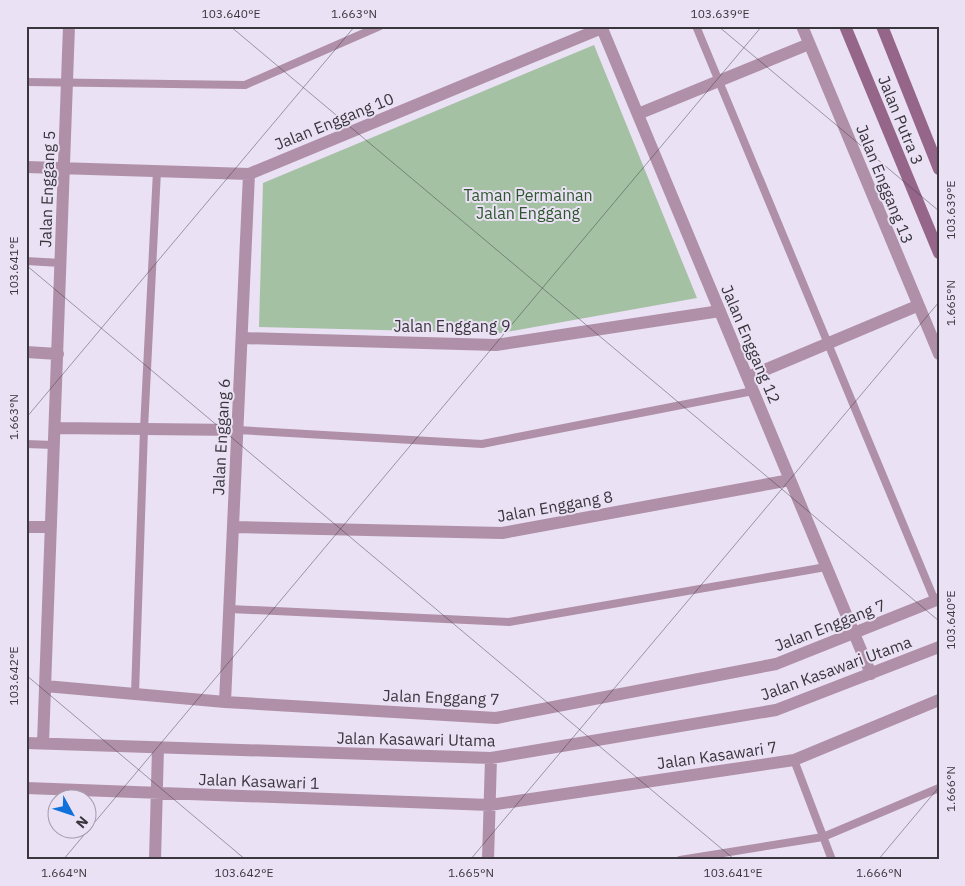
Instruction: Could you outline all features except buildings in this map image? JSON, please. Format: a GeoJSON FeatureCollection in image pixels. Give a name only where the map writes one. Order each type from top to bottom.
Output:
{"type":"FeatureCollection","features":[{"type":"Feature","properties":{"kind":"street","name":"Jalan Enggang 5"},"geometry":{"type":"LineString","coordinates":[[43,743],[70,26]]}},
{"type":"Feature","properties":{"kind":"street","name":"Jalan Enggang 13"},"geometry":{"type":"LineString","coordinates":[[802,26],[939,354]]}},
{"type":"Feature","properties":{"kind":"street","name":"Jalan Putra 3"},"geometry":{"type":"LineString","coordinates":[[845,26],[939,253]]}},
{"type":"Feature","properties":{"kind":"street","name":"Jalan Putra 3"},"geometry":{"type":"LineString","coordinates":[[882,26],[939,168]]}},
{"type":"Feature","properties":{"kind":"street","name":"Jalan Enggang 12"},"geometry":{"type":"LineString","coordinates":[[602,27],[871,674]]}},
{"type":"Feature","properties":{"kind":"street","name":"Jalan Enggang 10"},"geometry":{"type":"LineString","coordinates":[[26,167],[249,174],[602,27]]}},
{"type":"Feature","properties":{"kind":"street"},"geometry":{"type":"LineString","coordinates":[[638,114],[809,44]]}},
{"type":"Feature","properties":{"kind":"street","name":"Jalan Enggang 6"},"geometry":{"type":"LineString","coordinates":[[225,702],[249,174]]}},
{"type":"Feature","properties":{"kind":"street"},"geometry":{"type":"LineString","coordinates":[[748,377],[918,306]]}},
{"type":"Feature","properties":{"kind":"street","name":"Jalan Enggang 9"},"geometry":{"type":"LineString","coordinates":[[242,338],[496,345],[720,311]]}},
{"type":"Feature","properties":{"kind":"street"},"geometry":{"type":"LineString","coordinates":[[26,352],[58,354]]}},
{"type":"Feature","properties":{"kind":"street"},"geometry":{"type":"LineString","coordinates":[[55,428],[238,430]]}},
{"type":"Feature","properties":{"kind":"street","name":"Jalan Enggang 8"},"geometry":{"type":"LineString","coordinates":[[233,527],[502,533],[790,480]]}},
{"type":"Feature","properties":{"kind":"street"},"geometry":{"type":"LineString","coordinates":[[26,527],[51,527]]}},
{"type":"Feature","properties":{"kind":"street","name":"Jalan Enggang 7"},"geometry":{"type":"LineString","coordinates":[[45,686],[225,702],[496,718],[776,664],[937,600]]}},
{"type":"Feature","properties":{"kind":"street","name":"Jalan Kasawari Utama"},"geometry":{"type":"LineString","coordinates":[[26,743],[491,758],[776,710],[939,647]]}},
{"type":"Feature","properties":{"kind":"street","name":"Jalan Kasawari 7"},"geometry":{"type":"LineString","coordinates":[[490,805],[794,760],[939,700]]}},
{"type":"Feature","properties":{"kind":"street"},"geometry":{"type":"LineString","coordinates":[[155,860],[158,748]]}},
{"type":"Feature","properties":{"kind":"street"},"geometry":{"type":"LineString","coordinates":[[488,860],[491,758]]}},
{"type":"Feature","properties":{"kind":"street","name":"Jalan Kasawari 1"},"geometry":{"type":"LineString","coordinates":[[26,788],[490,805]]}},
{"type":"Feature","properties":{"kind":"lane"},"geometry":{"type":"LineString","coordinates":[[26,82],[245,85],[380,26]]}},
{"type":"Feature","properties":{"kind":"lane"},"geometry":{"type":"LineString","coordinates":[[696,26],[937,600]]}},
{"type":"Feature","properties":{"kind":"lane"},"geometry":{"type":"LineString","coordinates":[[135,694],[144,429],[157,171]]}},
{"type":"Feature","properties":{"kind":"lane"},"geometry":{"type":"LineString","coordinates":[[26,261],[61,263]]}},
{"type":"Feature","properties":{"kind":"lane"},"geometry":{"type":"LineString","coordinates":[[238,430],[482,444],[753,391]]}},
{"type":"Feature","properties":{"kind":"lane"},"geometry":{"type":"LineString","coordinates":[[26,444],[54,444]]}},
{"type":"Feature","properties":{"kind":"lane"},"geometry":{"type":"LineString","coordinates":[[230,609],[509,622],[826,567]]}},
{"type":"Feature","properties":{"kind":"lane"},"geometry":{"type":"LineString","coordinates":[[794,760],[832,860]]}},
{"type":"Feature","properties":{"kind":"lane"},"geometry":{"type":"LineString","coordinates":[[680,860],[823,836],[939,788]]}},
{"type":"Feature","properties":{"kind":"green space","name":"Taman Permainan Jalan Enggang"},"geometry":{"type":"Polygon","coordinates":[[[594,45],[697,298],[501,333],[259,327],[263,183],[594,45]]]}}]}
